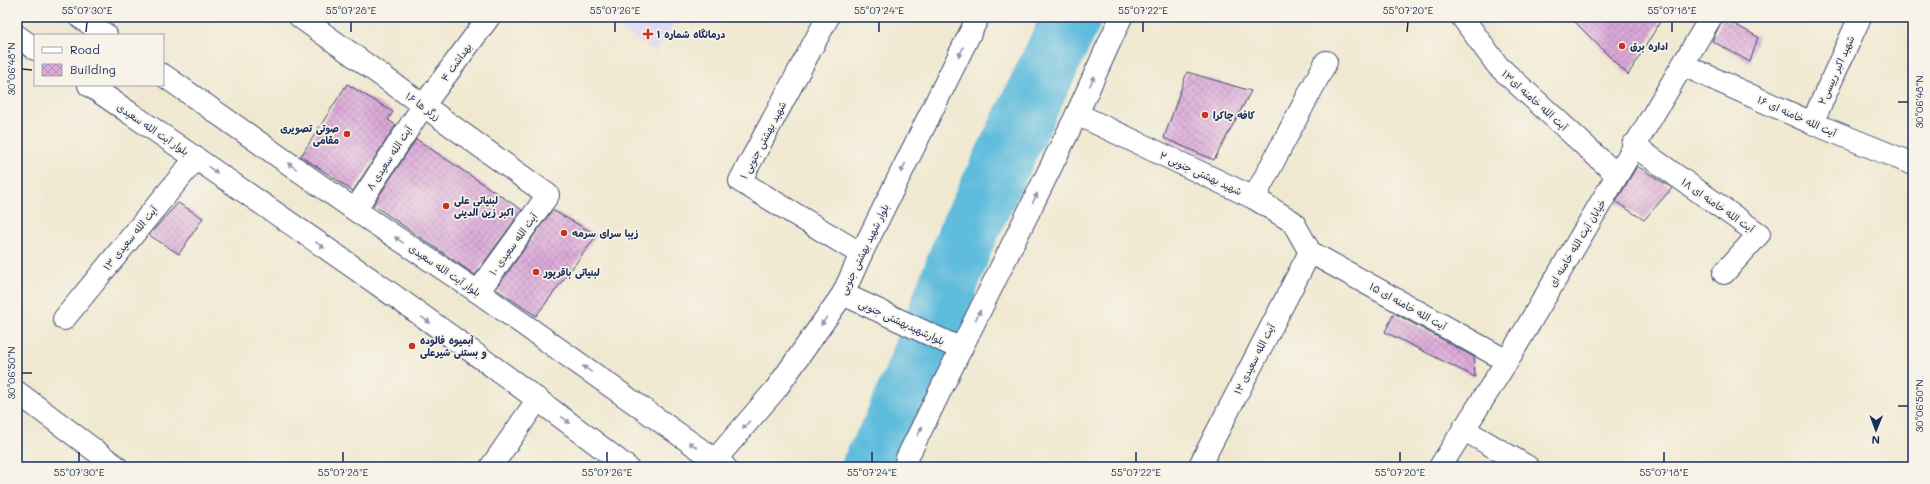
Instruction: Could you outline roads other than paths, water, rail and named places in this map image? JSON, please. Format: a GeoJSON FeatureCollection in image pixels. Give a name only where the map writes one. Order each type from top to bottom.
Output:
{"type":"FeatureCollection","features":[{"type":"Feature","properties":{"kind":"street"},"geometry":{"type":"LineString","coordinates":[[80,17],[105,34]]}},
{"type":"Feature","properties":{"kind":"street","name":"زرگر ها ۱۶"},"geometry":{"type":"LineString","coordinates":[[300,17],[548,195]]}},
{"type":"Feature","properties":{"kind":"street","name":"بهداشت ۴"},"geometry":{"type":"LineString","coordinates":[[423,106],[489,17]]}},
{"type":"Feature","properties":{"kind":"street","name":"شهید بهشتی جنوبی ۱"},"geometry":{"type":"LineString","coordinates":[[828,17],[740,181],[861,254]]}},
{"type":"Feature","properties":{"kind":"street","name":"بلوار شهید بهشتی جنوبی"},"geometry":{"type":"LineString","coordinates":[[720,464],[776,389],[843,294],[861,254],[978,17]]}},
{"type":"Feature","properties":{"kind":"street"},"geometry":{"type":"LineString","coordinates":[[905,467],[907,458],[1076,114],[1121,17]]}},
{"type":"Feature","properties":{"kind":"street","name":"آیت الله خامنه ای۱۳"},"geometry":{"type":"LineString","coordinates":[[1462,17],[1498,66],[1617,175]]}},
{"type":"Feature","properties":{"kind":"street","name":"خیابان آیت الله خامنه ای"},"geometry":{"type":"LineString","coordinates":[[1440,467],[1507,361],[1710,17]]}},
{"type":"Feature","properties":{"kind":"street","name":"شهید اکبر رییسی۲"},"geometry":{"type":"LineString","coordinates":[[1812,123],[1860,17]]}},
{"type":"Feature","properties":{"kind":"street"},"geometry":{"type":"LineString","coordinates":[[17,36],[34,47]]}},
{"type":"Feature","properties":{"kind":"street"},"geometry":{"type":"LineString","coordinates":[[1254,198],[1326,62]]}},
{"type":"Feature","properties":{"kind":"street","name":"آیت الله خامنه ای ۱۶"},"geometry":{"type":"LineString","coordinates":[[1683,65],[1812,123],[1913,164]]}},
{"type":"Feature","properties":{"kind":"street","name":"بلوار آیت الله سعیدی"},"geometry":{"type":"LineString","coordinates":[[164,76],[355,210],[478,292],[720,464]]}},
{"type":"Feature","properties":{"kind":"street","name":"بلوار آیت الله سعیدی"},"geometry":{"type":"LineString","coordinates":[[90,86],[196,158],[538,399],[627,467]]}},
{"type":"Feature","properties":{"kind":"street","name":"آیت الله سعیدی ۸"},"geometry":{"type":"LineString","coordinates":[[355,210],[423,106]]}},
{"type":"Feature","properties":{"kind":"street","name":"شهید بهشتی جنوبی ۲"},"geometry":{"type":"LineString","coordinates":[[1076,114],[1254,198],[1293,222],[1310,252]]}},
{"type":"Feature","properties":{"kind":"street","name":"آیت الله خامنه ای ۱۸"},"geometry":{"type":"LineString","coordinates":[[1633,146],[1759,234],[1724,273]]}},
{"type":"Feature","properties":{"kind":"street","name":"آیت الله سعیدی ۱۳"},"geometry":{"type":"LineString","coordinates":[[64,319],[196,158]]}},
{"type":"Feature","properties":{"kind":"street","name":"آیت الله سعیدی ۱۰"},"geometry":{"type":"LineString","coordinates":[[478,292],[548,195]]}},
{"type":"Feature","properties":{"kind":"street","name":"آیت الله خامنه ای ۱۵"},"geometry":{"type":"LineString","coordinates":[[1310,252],[1507,361]]}},
{"type":"Feature","properties":{"kind":"street","name":"آیت الله سعیدی ۱۲"},"geometry":{"type":"LineString","coordinates":[[1199,467],[1310,252]]}},
{"type":"Feature","properties":{"kind":"street","name":"بلوارشهیدبهشتی جنوبی"},"geometry":{"type":"LineString","coordinates":[[843,294],[961,349]]}},
{"type":"Feature","properties":{"kind":"street"},"geometry":{"type":"LineString","coordinates":[[17,392],[117,467]]}},
{"type":"Feature","properties":{"kind":"street"},"geometry":{"type":"LineString","coordinates":[[491,467],[538,399]]}},
{"type":"Feature","properties":{"kind":"street"},"geometry":{"type":"LineString","coordinates":[[1463,429],[1528,467]]}},
{"type":"Feature","properties":{"kind":"waterway"},"geometry":{"type":"LineString","coordinates":[[871,467],[890,431],[915,373],[966,237],[1072,17]]}},
{"type":"Feature","properties":{"kind":"place","name":"درمانگاه شماره ۱"},"geometry":{"type":"Point","coordinates":[648,34]}},
{"type":"Feature","properties":{"kind":"place","name":"اداره برق"},"geometry":{"type":"Point","coordinates":[1622,46]}},
{"type":"Feature","properties":{"kind":"place","name":"کافه چاکرا"},"geometry":{"type":"Point","coordinates":[1205,115]}},
{"type":"Feature","properties":{"kind":"place","name":"صوتی تصویری مقامی"},"geometry":{"type":"Point","coordinates":[347,134]}},
{"type":"Feature","properties":{"kind":"place","name":"لبنیاتی علی اکبر زین الدینی"},"geometry":{"type":"Point","coordinates":[446,206]}},
{"type":"Feature","properties":{"kind":"place","name":"زیبا سرای سرمه"},"geometry":{"type":"Point","coordinates":[564,233]}},
{"type":"Feature","properties":{"kind":"place","name":"لبنیاتی باقرپور"},"geometry":{"type":"Point","coordinates":[536,272]}},
{"type":"Feature","properties":{"kind":"place","name":"آبمیوه فالوده و بستنی شیرعلی"},"geometry":{"type":"Point","coordinates":[412,346]}}]}
